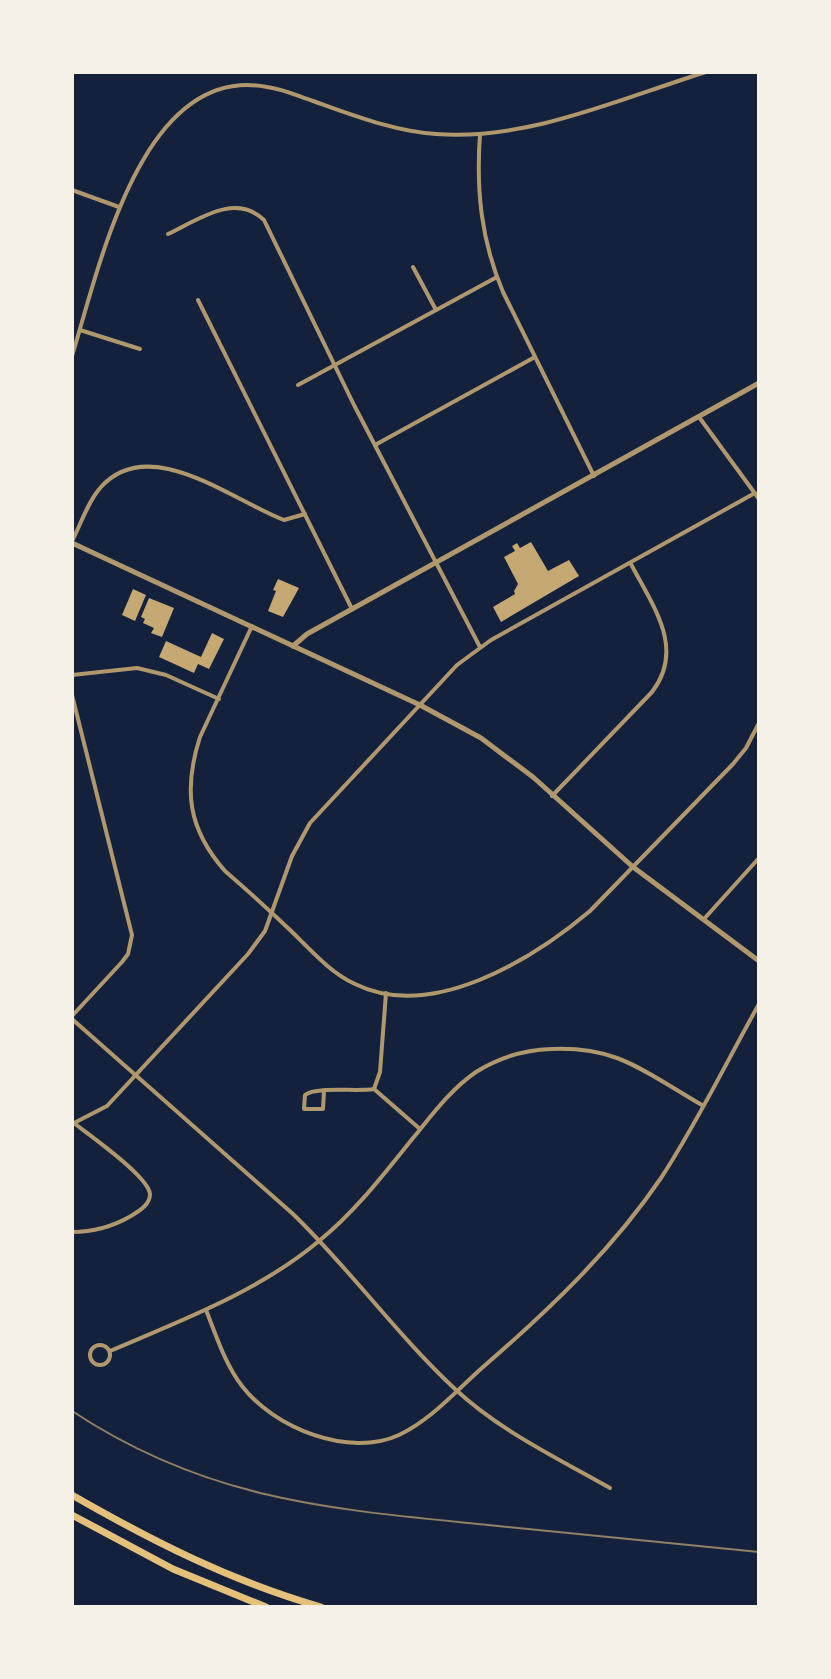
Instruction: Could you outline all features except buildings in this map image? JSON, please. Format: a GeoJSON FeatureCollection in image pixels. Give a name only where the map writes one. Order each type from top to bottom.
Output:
{"type":"FeatureCollection","features":[{"type":"Feature","properties":{"kind":"main road"},"geometry":{"type":"LineString","coordinates":[[72,1495],[186,1557],[321,1607]]}},
{"type":"Feature","properties":{"kind":"main road"},"geometry":{"type":"LineString","coordinates":[[72,1515],[173,1569],[266,1607]]}},
{"type":"Feature","properties":{"kind":"street"},"geometry":{"type":"LineString","coordinates":[[72,356],[119,207],[154,142],[186,109],[216,91],[255,85],[270,87],[392,127],[437,134],[480,134],[550,121],[706,72]]}},
{"type":"Feature","properties":{"kind":"street"},"geometry":{"type":"LineString","coordinates":[[480,134],[480,209],[487,247],[497,277],[594,476]]}},
{"type":"Feature","properties":{"kind":"street"},"geometry":{"type":"LineString","coordinates":[[72,190],[119,207]]}},
{"type":"Feature","properties":{"kind":"street"},"geometry":{"type":"LineString","coordinates":[[168,234],[232,207],[257,213],[268,226],[375,445],[480,647]]}},
{"type":"Feature","properties":{"kind":"street"},"geometry":{"type":"LineString","coordinates":[[413,267],[436,310]]}},
{"type":"Feature","properties":{"kind":"street"},"geometry":{"type":"LineString","coordinates":[[298,385],[497,277]]}},
{"type":"Feature","properties":{"kind":"street"},"geometry":{"type":"LineString","coordinates":[[198,300],[352,609]]}},
{"type":"Feature","properties":{"kind":"street"},"geometry":{"type":"LineString","coordinates":[[80,330],[140,349]]}},
{"type":"Feature","properties":{"kind":"street"},"geometry":{"type":"LineString","coordinates":[[375,445],[535,357]]}},
{"type":"Feature","properties":{"kind":"street"},"geometry":{"type":"LineString","coordinates":[[293,646],[307,634],[759,383]]}},
{"type":"Feature","properties":{"kind":"street"},"geometry":{"type":"LineString","coordinates":[[699,417],[759,499]]}},
{"type":"Feature","properties":{"kind":"street"},"geometry":{"type":"LineString","coordinates":[[305,514],[288,520],[280,519],[177,471],[146,466],[118,474],[101,487],[72,542],[462,727],[500,751],[633,867],[759,961]]}},
{"type":"Feature","properties":{"kind":"street"},"geometry":{"type":"LineString","coordinates":[[72,1232],[92,1231],[121,1222],[145,1207],[150,1192],[142,1178],[73,1122],[107,1106],[248,954],[265,931],[292,856],[310,823],[457,665],[480,647],[755,493]]}},
{"type":"Feature","properties":{"kind":"street"},"geometry":{"type":"LineString","coordinates":[[552,796],[652,692],[659,683],[667,660],[660,622],[631,564]]}},
{"type":"Feature","properties":{"kind":"street"},"geometry":{"type":"LineString","coordinates":[[252,626],[194,756],[190,774],[192,810],[197,829],[212,856],[341,975],[355,984],[386,993],[439,991],[503,972],[566,932],[733,764],[746,748],[759,723]]}},
{"type":"Feature","properties":{"kind":"street"},"geometry":{"type":"LineString","coordinates":[[72,675],[137,668],[166,675],[219,699]]}},
{"type":"Feature","properties":{"kind":"street"},"geometry":{"type":"LineString","coordinates":[[72,695],[132,935],[128,954],[72,1018],[133,1075],[271,1193],[320,1241],[457,1390],[519,1437],[610,1488]]}},
{"type":"Feature","properties":{"kind":"street"},"geometry":{"type":"LineString","coordinates":[[702,921],[759,858]]}},
{"type":"Feature","properties":{"kind":"street"},"geometry":{"type":"LineString","coordinates":[[374,1089],[380,1072],[386,993]]}},
{"type":"Feature","properties":{"kind":"street"},"geometry":{"type":"LineString","coordinates":[[206,1310],[233,1372],[253,1398],[269,1411],[325,1440],[359,1444],[396,1437],[427,1418],[546,1312],[598,1258],[661,1177],[759,1004]]}},
{"type":"Feature","properties":{"kind":"street"},"geometry":{"type":"LineString","coordinates":[[110,1351],[206,1310],[263,1281],[320,1241],[360,1202],[447,1097],[475,1073],[508,1057],[543,1050],[580,1049],[617,1058],[702,1105]]}},
{"type":"Feature","properties":{"kind":"street"},"geometry":{"type":"LineString","coordinates":[[324,1091],[323,1109],[304,1109],[307,1093],[324,1091],[357,1092],[374,1089]]}},
{"type":"Feature","properties":{"kind":"street"},"geometry":{"type":"LineString","coordinates":[[374,1089],[420,1129]]}},
{"type":"Feature","properties":{"kind":"street"},"geometry":{"type":"LineString","coordinates":[[103,1345],[110,1351],[111,1356],[106,1363],[96,1364],[90,1356],[94,1347],[103,1345]]}},
{"type":"Feature","properties":{"kind":"railway"},"geometry":{"type":"LineString","coordinates":[[72,1411],[122,1441],[172,1465],[272,1496],[376,1513],[759,1552]]}}]}
